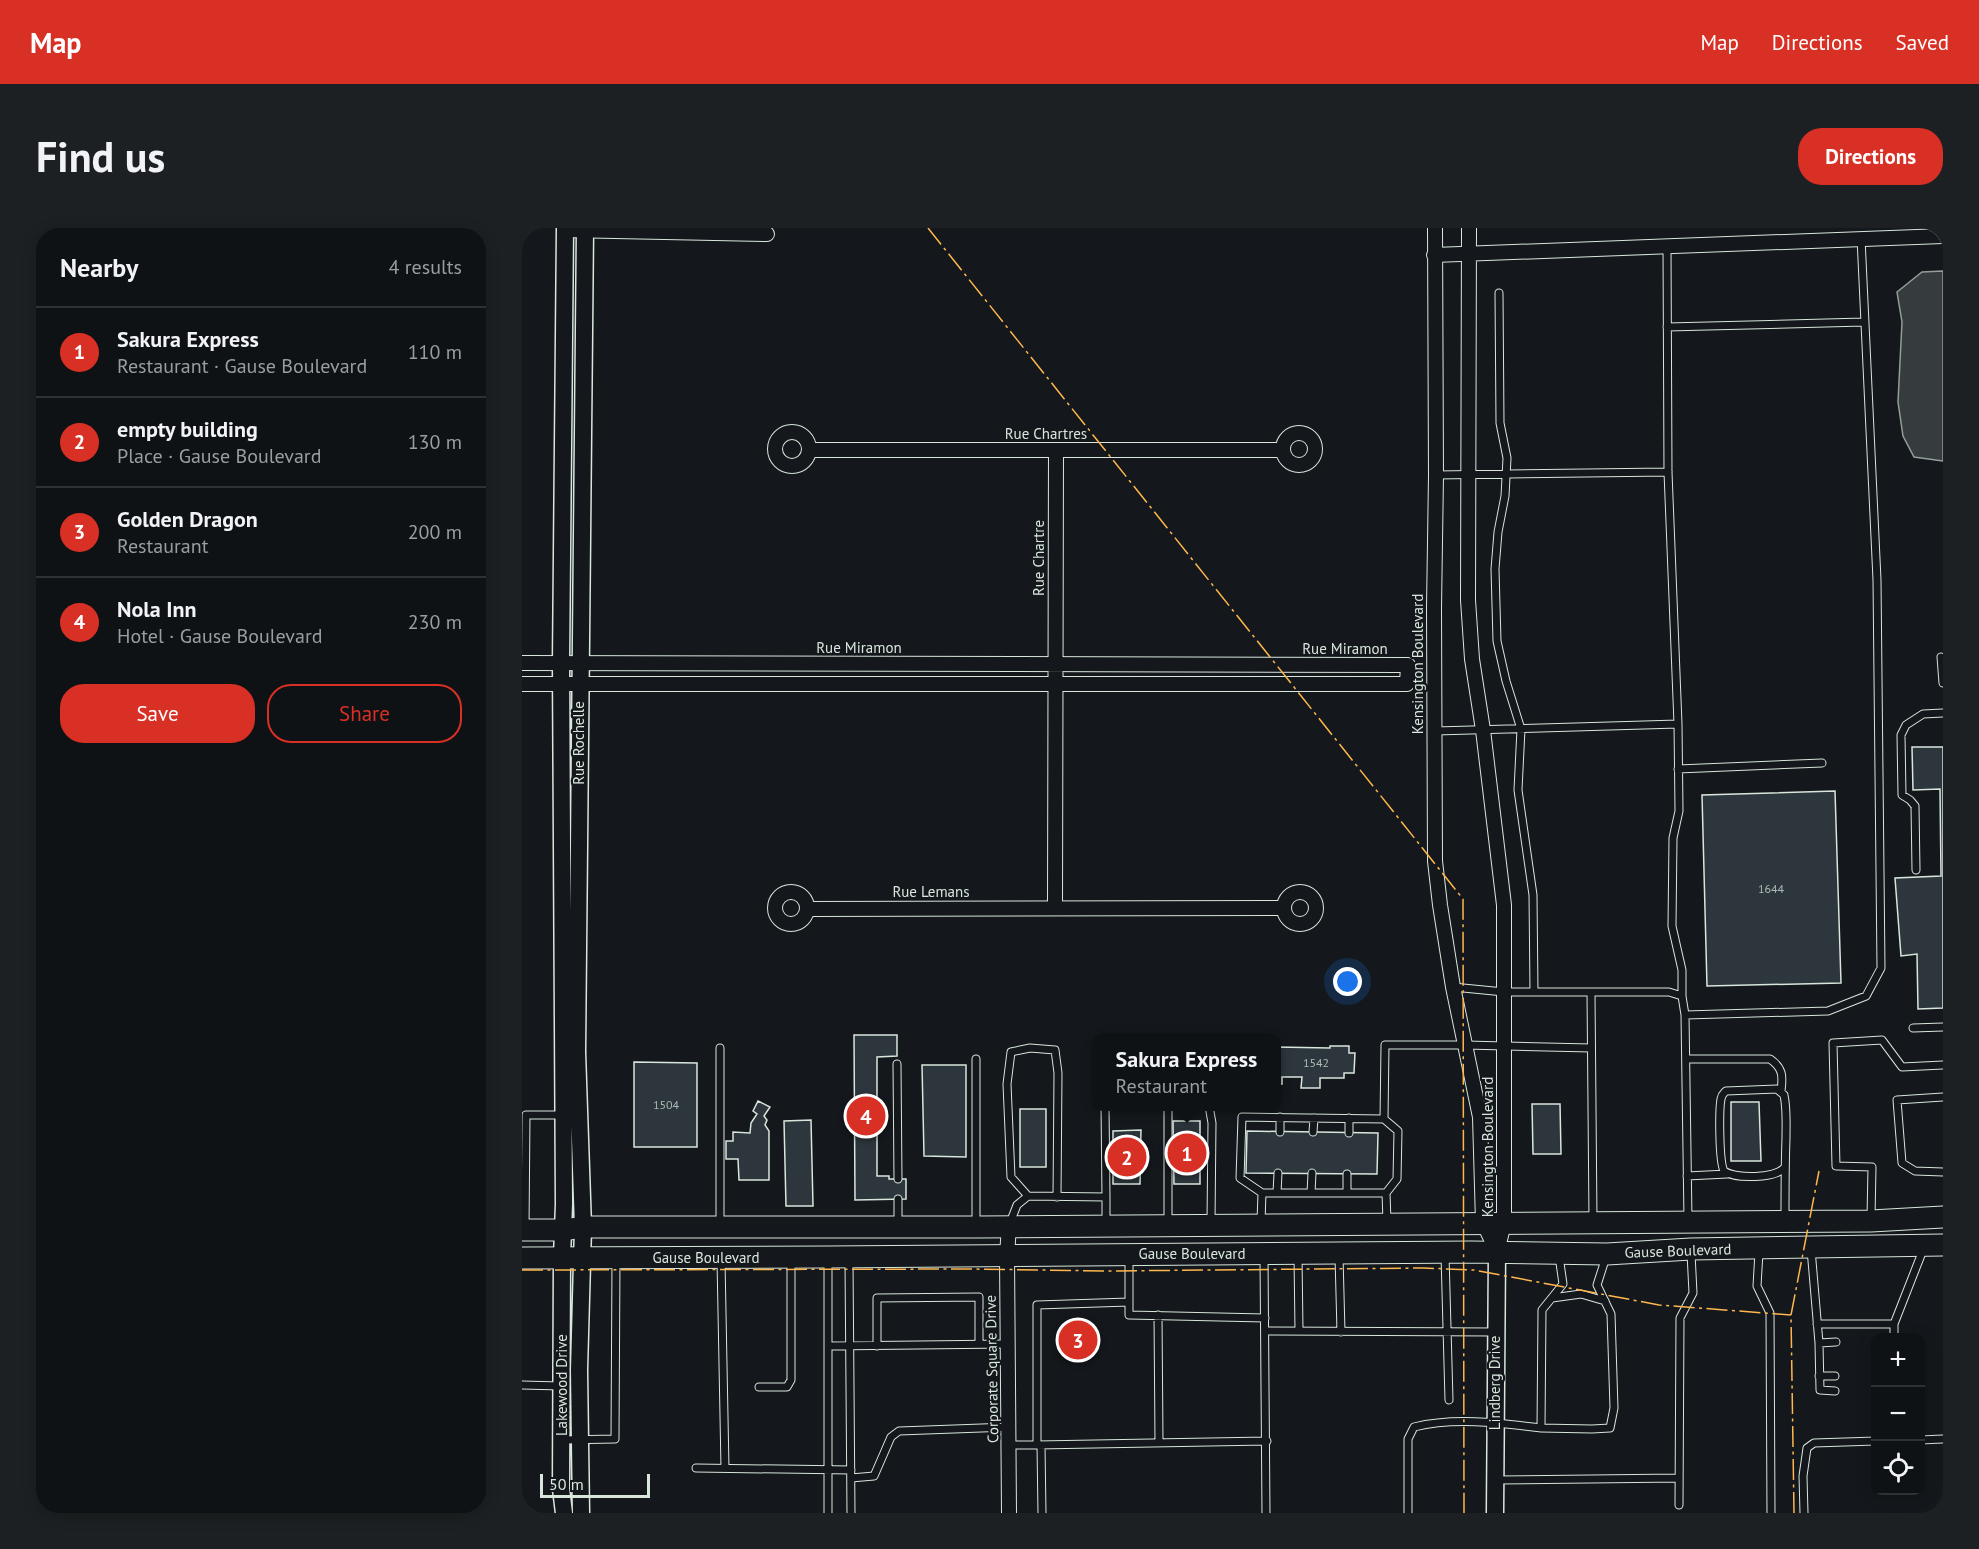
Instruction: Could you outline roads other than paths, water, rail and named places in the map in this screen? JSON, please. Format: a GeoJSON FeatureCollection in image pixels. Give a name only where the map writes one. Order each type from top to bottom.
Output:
{"type":"FeatureCollection","features":[{"type":"Feature","properties":{"kind":"main road","name":"Gause Boulevard"},"geometry":{"type":"LineString","coordinates":[[524,1230],[1866,1221],[1943,1217]]}},
{"type":"Feature","properties":{"kind":"main road","name":"Gause Boulevard"},"geometry":{"type":"LineString","coordinates":[[522,1257],[721,1258],[1444,1252],[1607,1254],[1691,1249],[1934,1245]]}},
{"type":"Feature","properties":{"kind":"street","name":"Kensington Boulevard"},"geometry":{"type":"LineString","coordinates":[[1435,228],[1435,861],[1453,987],[1480,1117],[1483,1222],[1497,1252]]}},
{"type":"Feature","properties":{"kind":"street","name":"Kensington Boulevard"},"geometry":{"type":"LineString","coordinates":[[1469,228],[1468,600],[1472,659],[1504,905],[1504,1223],[1497,1252]]}},
{"type":"Feature","properties":{"kind":"street"},"geometry":{"type":"LineString","coordinates":[[565,229],[767,234]]}},
{"type":"Feature","properties":{"kind":"street","name":"Rue Rochelle"},"geometry":{"type":"LineString","coordinates":[[565,229],[561,684],[570,975],[577,1052],[572,1257]]}},
{"type":"Feature","properties":{"kind":"street","name":"Rue Rochelle"},"geometry":{"type":"LineString","coordinates":[[573,1229],[563,1115],[580,684],[585,229]]}},
{"type":"Feature","properties":{"kind":"street"},"geometry":{"type":"LineString","coordinates":[[1434,255],[1943,236]]}},
{"type":"Feature","properties":{"kind":"street"},"geometry":{"type":"LineString","coordinates":[[564,370],[583,370]]}},
{"type":"Feature","properties":{"kind":"street","name":"Rue Chartres"},"geometry":{"type":"LineString","coordinates":[[809,450],[1283,450]]}},
{"type":"Feature","properties":{"kind":"street","name":"Rue Chartre"},"geometry":{"type":"LineString","coordinates":[[1056,451],[1056,665]]}},
{"type":"Feature","properties":{"kind":"street","name":"Rue Miramon"},"geometry":{"type":"LineString","coordinates":[[522,663],[1408,665],[1407,684],[522,684]]}},
{"type":"Feature","properties":{"kind":"street"},"geometry":{"type":"LineString","coordinates":[[1055,908],[1056,665]]}},
{"type":"Feature","properties":{"kind":"street","name":"Rue Lemans"},"geometry":{"type":"LineString","coordinates":[[807,909],[1283,908]]}},
{"type":"Feature","properties":{"kind":"street"},"geometry":{"type":"LineString","coordinates":[[1861,1246],[1866,1221]]}},
{"type":"Feature","properties":{"kind":"street","name":"Corporate Square Drive"},"geometry":{"type":"LineString","coordinates":[[1009,1225],[1007,1256],[1009,1513]]}},
{"type":"Feature","properties":{"kind":"street","name":"Lindberg Drive"},"geometry":{"type":"LineString","coordinates":[[1496,1513],[1497,1252]]}},
{"type":"Feature","properties":{"kind":"street","name":"Lakewood Drive"},"geometry":{"type":"LineString","coordinates":[[564,1513],[561,1489],[562,1386],[572,1257]]}},
{"type":"Feature","properties":{"kind":"street","name":"Lakewood Drive"},"geometry":{"type":"LineString","coordinates":[[572,1257],[580,1387],[581,1513]]}},
{"type":"Feature","properties":{"kind":"street"},"geometry":{"type":"LineString","coordinates":[[562,1386],[580,1387]]}},
{"type":"Feature","properties":{"kind":"lane"},"geometry":{"type":"LineString","coordinates":[[1685,1015],[1828,1011],[1866,996],[1881,969],[1877,580],[1861,238]]}},
{"type":"Feature","properties":{"kind":"lane"},"geometry":{"type":"LineString","coordinates":[[1667,246],[1668,472],[1678,724],[1679,811],[1673,838],[1672,926],[1682,970],[1685,1015],[1688,1221]]}},
{"type":"Feature","properties":{"kind":"lane"},"geometry":{"type":"LineString","coordinates":[[1499,293],[1500,423],[1507,458],[1505,496],[1498,532],[1495,569],[1497,641],[1506,681],[1521,729],[1518,790],[1533,895],[1534,992]]}},
{"type":"Feature","properties":{"kind":"lane"},"geometry":{"type":"LineString","coordinates":[[1667,327],[1864,322]]}},
{"type":"Feature","properties":{"kind":"lane"},"geometry":{"type":"LineString","coordinates":[[1436,475],[1505,476],[1668,472]]}},
{"type":"Feature","properties":{"kind":"lane"},"geometry":{"type":"LineString","coordinates":[[1941,657],[1943,682]]}},
{"type":"Feature","properties":{"kind":"lane"},"geometry":{"type":"LineString","coordinates":[[1916,870],[1915,806],[1902,795],[1901,735],[1906,725],[1923,714],[1943,713]]}},
{"type":"Feature","properties":{"kind":"lane"},"geometry":{"type":"LineString","coordinates":[[1435,731],[1678,724]]}},
{"type":"Feature","properties":{"kind":"lane"},"geometry":{"type":"LineString","coordinates":[[1678,769],[1822,763]]}},
{"type":"Feature","properties":{"kind":"lane"},"geometry":{"type":"LineString","coordinates":[[1453,987],[1504,992],[1669,992],[1682,996]]}},
{"type":"Feature","properties":{"kind":"lane"},"geometry":{"type":"LineString","coordinates":[[1591,992],[1593,1222]]}},
{"type":"Feature","properties":{"kind":"lane"},"geometry":{"type":"LineString","coordinates":[[1913,1028],[1943,1027]]}},
{"type":"Feature","properties":{"kind":"lane"},"geometry":{"type":"LineString","coordinates":[[1866,1221],[1872,1167],[1836,1166],[1833,1043],[1882,1040],[1902,1067],[1943,1065]]}},
{"type":"Feature","properties":{"kind":"lane"},"geometry":{"type":"LineString","coordinates":[[1384,1119],[1385,1046],[1591,1048]]}},
{"type":"Feature","properties":{"kind":"lane"},"geometry":{"type":"LineString","coordinates":[[720,1048],[720,1227]]}},
{"type":"Feature","properties":{"kind":"lane"},"geometry":{"type":"LineString","coordinates":[[1028,1196],[1011,1177],[1007,1084],[1011,1052],[1030,1048],[1055,1050],[1058,1073],[1057,1197]]}},
{"type":"Feature","properties":{"kind":"lane"},"geometry":{"type":"LineString","coordinates":[[976,1059],[976,1227]]}},
{"type":"Feature","properties":{"kind":"lane"},"geometry":{"type":"LineString","coordinates":[[1686,1059],[1770,1059],[1780,1067],[1781,1091],[1785,1102],[1785,1221]]}},
{"type":"Feature","properties":{"kind":"lane"},"geometry":{"type":"LineString","coordinates":[[897,1064],[898,1179]]}},
{"type":"Feature","properties":{"kind":"lane"},"geometry":{"type":"LineString","coordinates":[[1727,1174],[1721,1159],[1721,1102],[1724,1093],[1731,1089],[1777,1089],[1781,1091]]}},
{"type":"Feature","properties":{"kind":"lane"},"geometry":{"type":"LineString","coordinates":[[1943,1097],[1898,1100],[1902,1163],[1915,1171],[1943,1172]]}},
{"type":"Feature","properties":{"kind":"lane"},"geometry":{"type":"LineString","coordinates":[[1105,1111],[1106,1225]]}},
{"type":"Feature","properties":{"kind":"lane"},"geometry":{"type":"LineString","coordinates":[[1168,1111],[1168,1225]]}},
{"type":"Feature","properties":{"kind":"lane"},"geometry":{"type":"LineString","coordinates":[[1210,1111],[1212,1123],[1211,1224]]}},
{"type":"Feature","properties":{"kind":"lane"},"geometry":{"type":"LineString","coordinates":[[524,1230],[526,1115],[563,1115]]}},
{"type":"Feature","properties":{"kind":"lane"},"geometry":{"type":"LineString","coordinates":[[1386,1193],[1262,1193],[1240,1178],[1242,1117],[1384,1119],[1398,1131],[1396,1179],[1386,1193],[1387,1224]]}},
{"type":"Feature","properties":{"kind":"lane"},"geometry":{"type":"LineString","coordinates":[[1280,1117],[1280,1132]]}},
{"type":"Feature","properties":{"kind":"lane"},"geometry":{"type":"LineString","coordinates":[[1313,1132],[1314,1118]]}},
{"type":"Feature","properties":{"kind":"lane"},"geometry":{"type":"LineString","coordinates":[[1349,1118],[1349,1133]]}},
{"type":"Feature","properties":{"kind":"lane"},"geometry":{"type":"LineString","coordinates":[[1688,1176],[1727,1174],[1769,1176],[1776,1175],[1785,1167]]}},
{"type":"Feature","properties":{"kind":"lane"},"geometry":{"type":"LineString","coordinates":[[1277,1193],[1278,1173]]}},
{"type":"Feature","properties":{"kind":"lane"},"geometry":{"type":"LineString","coordinates":[[1311,1173],[1311,1193]]}},
{"type":"Feature","properties":{"kind":"lane"},"geometry":{"type":"LineString","coordinates":[[1347,1174],[1347,1193]]}},
{"type":"Feature","properties":{"kind":"lane"},"geometry":{"type":"LineString","coordinates":[[1261,1224],[1262,1193]]}},
{"type":"Feature","properties":{"kind":"lane"},"geometry":{"type":"LineString","coordinates":[[1009,1225],[1017,1205],[1028,1196],[1106,1197]]}},
{"type":"Feature","properties":{"kind":"lane"},"geometry":{"type":"LineString","coordinates":[[898,1199],[898,1227]]}},
{"type":"Feature","properties":{"kind":"lane"},"geometry":{"type":"LineString","coordinates":[[1894,1333],[1894,1324],[1934,1245]]}},
{"type":"Feature","properties":{"kind":"lane"},"geometry":{"type":"LineString","coordinates":[[1811,1247],[1819,1343],[1820,1390],[1835,1391]]}},
{"type":"Feature","properties":{"kind":"lane"},"geometry":{"type":"LineString","coordinates":[[1759,1248],[1757,1286],[1770,1312],[1771,1513]]}},
{"type":"Feature","properties":{"kind":"lane"},"geometry":{"type":"LineString","coordinates":[[1679,1505],[1680,1318],[1693,1293],[1691,1249]]}},
{"type":"Feature","properties":{"kind":"lane"},"geometry":{"type":"LineString","coordinates":[[1444,1252],[1449,1400]]}},
{"type":"Feature","properties":{"kind":"lane"},"geometry":{"type":"LineString","coordinates":[[1340,1253],[1341,1332]]}},
{"type":"Feature","properties":{"kind":"lane"},"geometry":{"type":"LineString","coordinates":[[1264,1254],[1266,1513]]}},
{"type":"Feature","properties":{"kind":"lane"},"geometry":{"type":"LineString","coordinates":[[1298,1254],[1299,1331]]}},
{"type":"Feature","properties":{"kind":"lane"},"geometry":{"type":"LineString","coordinates":[[1541,1428],[1542,1310],[1563,1284],[1558,1254]]}},
{"type":"Feature","properties":{"kind":"lane"},"geometry":{"type":"LineString","coordinates":[[1408,1513],[1408,1439],[1414,1426],[1429,1423],[1495,1422],[1541,1428],[1592,1430],[1611,1428],[1614,1408],[1611,1314],[1597,1285],[1607,1254]]}},
{"type":"Feature","properties":{"kind":"lane"},"geometry":{"type":"LineString","coordinates":[[1129,1255],[1129,1315],[1265,1318]]}},
{"type":"Feature","properties":{"kind":"lane"},"geometry":{"type":"LineString","coordinates":[[759,1387],[787,1387],[791,1380],[790,1257]]}},
{"type":"Feature","properties":{"kind":"lane"},"geometry":{"type":"LineString","coordinates":[[828,1257],[828,1513]]}},
{"type":"Feature","properties":{"kind":"lane"},"geometry":{"type":"LineString","coordinates":[[849,1257],[851,1513]]}},
{"type":"Feature","properties":{"kind":"lane"},"geometry":{"type":"LineString","coordinates":[[562,1440],[615,1439],[616,1258]]}},
{"type":"Feature","properties":{"kind":"lane"},"geometry":{"type":"LineString","coordinates":[[721,1258],[724,1468]]}},
{"type":"Feature","properties":{"kind":"lane"},"geometry":{"type":"LineString","coordinates":[[1551,1298],[1581,1294],[1605,1300]]}},
{"type":"Feature","properties":{"kind":"lane"},"geometry":{"type":"LineString","coordinates":[[877,1346],[877,1298],[979,1297],[979,1344]]}},
{"type":"Feature","properties":{"kind":"lane"},"geometry":{"type":"LineString","coordinates":[[1042,1513],[1038,1305],[1129,1302]]}},
{"type":"Feature","properties":{"kind":"lane"},"geometry":{"type":"LineString","coordinates":[[1158,1316],[1159,1443]]}},
{"type":"Feature","properties":{"kind":"lane"},"geometry":{"type":"LineString","coordinates":[[1817,1324],[1894,1324]]}},
{"type":"Feature","properties":{"kind":"lane"},"geometry":{"type":"LineString","coordinates":[[1265,1331],[1496,1332]]}},
{"type":"Feature","properties":{"kind":"lane"},"geometry":{"type":"LineString","coordinates":[[1819,1343],[1836,1342]]}},
{"type":"Feature","properties":{"kind":"lane"},"geometry":{"type":"LineString","coordinates":[[828,1346],[1008,1344]]}},
{"type":"Feature","properties":{"kind":"lane"},"geometry":{"type":"LineString","coordinates":[[1819,1376],[1835,1376]]}},
{"type":"Feature","properties":{"kind":"lane"},"geometry":{"type":"LineString","coordinates":[[522,1385],[562,1386]]}},
{"type":"Feature","properties":{"kind":"lane"},"geometry":{"type":"LineString","coordinates":[[851,1478],[874,1476],[891,1437],[898,1431],[1010,1426]]}},
{"type":"Feature","properties":{"kind":"lane"},"geometry":{"type":"LineString","coordinates":[[1925,1440],[1943,1439]]}},
{"type":"Feature","properties":{"kind":"lane"},"geometry":{"type":"LineString","coordinates":[[1010,1445],[1267,1441]]}},
{"type":"Feature","properties":{"kind":"lane"},"geometry":{"type":"LineString","coordinates":[[1804,1513],[1803,1476],[1807,1448],[1814,1443],[1871,1441]]}},
{"type":"Feature","properties":{"kind":"lane"},"geometry":{"type":"LineString","coordinates":[[696,1468],[851,1470]]}},
{"type":"Feature","properties":{"kind":"lane"},"geometry":{"type":"LineString","coordinates":[[1495,1480],[1679,1478]]}},
{"type":"Feature","properties":{"kind":"place","name":"Nola Inn"},"geometry":{"type":"Point","coordinates":[866,1116]}},
{"type":"Feature","properties":{"kind":"place","name":"Sakura Express"},"geometry":{"type":"Point","coordinates":[1187,1153]}},
{"type":"Feature","properties":{"kind":"place","name":"empty building"},"geometry":{"type":"Point","coordinates":[1127,1157]}},
{"type":"Feature","properties":{"kind":"place","name":"Golden Dragon"},"geometry":{"type":"Point","coordinates":[1078,1340]}}]}
